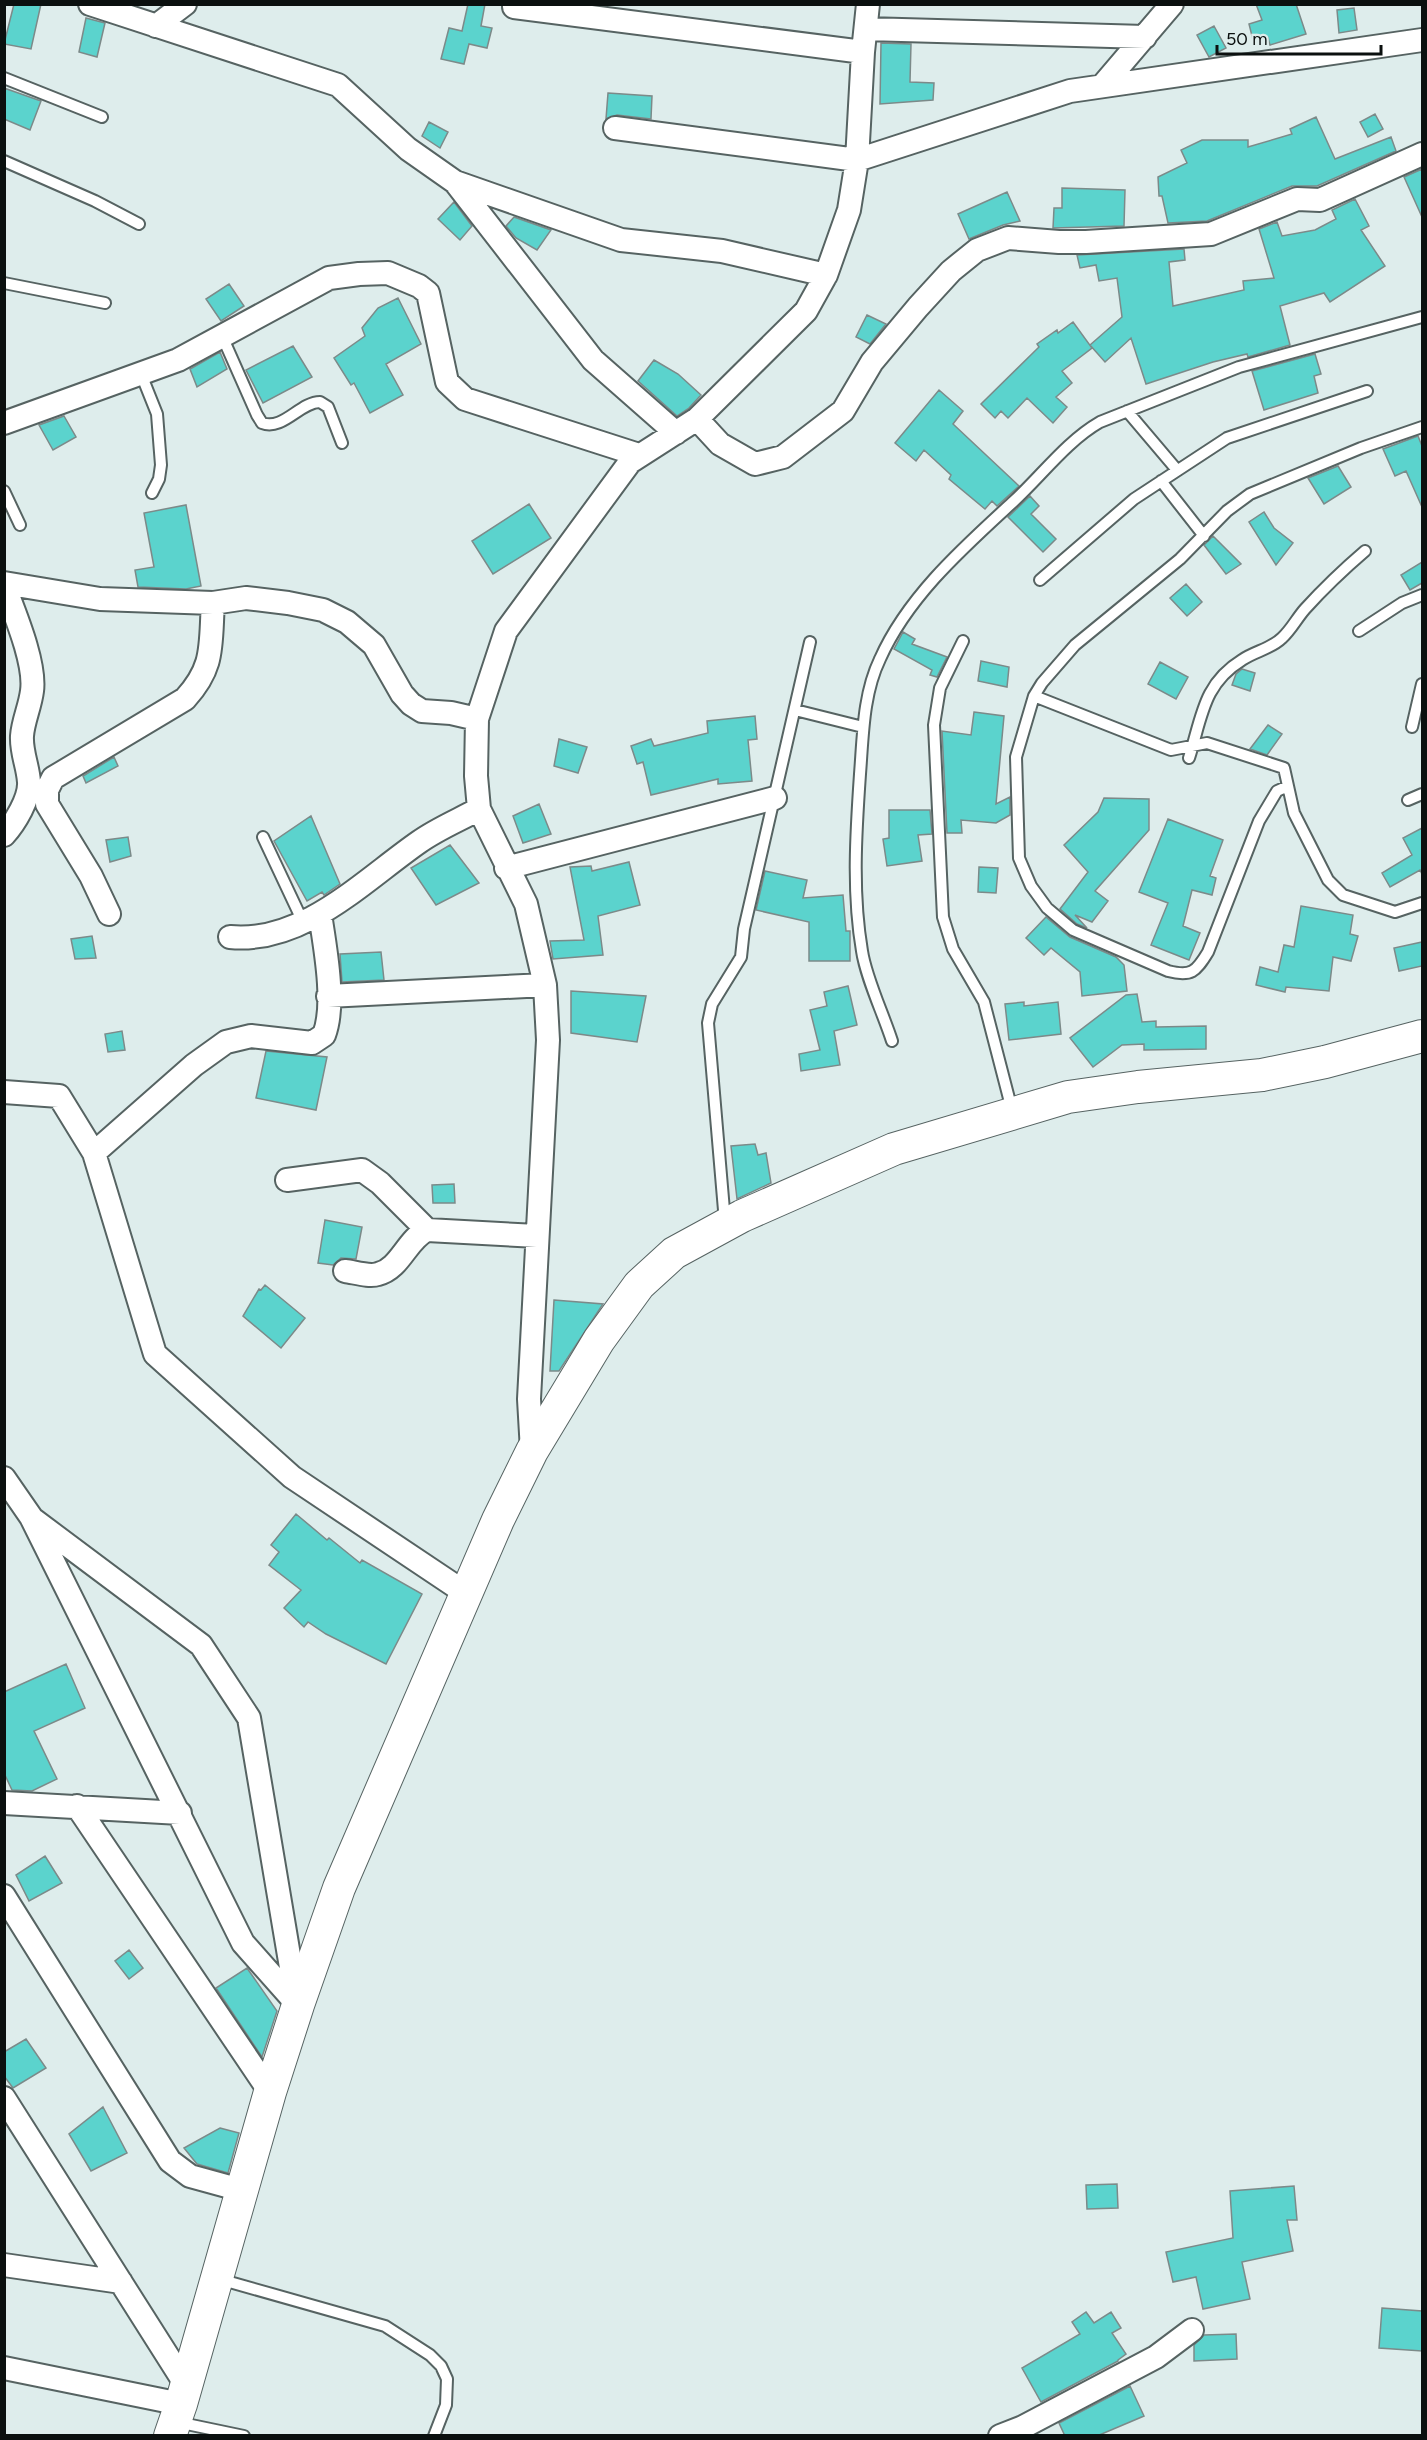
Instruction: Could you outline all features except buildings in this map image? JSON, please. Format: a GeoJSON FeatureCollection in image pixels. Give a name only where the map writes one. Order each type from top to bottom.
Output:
{"type":"FeatureCollection","features":[{"type":"Feature","properties":{"kind":"main road"},"geometry":{"type":"LineString","coordinates":[[178,2412],[270,2092],[339,1888],[498,1520],[532,1451],[599,1340],[639,1284],[674,1253],[725,1225],[894,1149],[1068,1097],[1137,1086],[1262,1075],[1325,1062],[1422,1036]]}},
{"type":"Feature","properties":{"kind":"street"},"geometry":{"type":"LineString","coordinates":[[90,4],[338,86],[408,149],[455,182],[621,240],[722,251],[826,275]]}},
{"type":"Feature","properties":{"kind":"street"},"geometry":{"type":"LineString","coordinates":[[156,26],[185,4]]}},
{"type":"Feature","properties":{"kind":"street"},"geometry":{"type":"LineString","coordinates":[[514,4],[514,7],[863,52]]}},
{"type":"Feature","properties":{"kind":"street"},"geometry":{"type":"LineString","coordinates":[[532,1451],[529,1399],[548,1040],[545,984],[526,904],[479,809],[476,776],[477,719],[506,632],[630,462],[697,419],[806,311],[826,275],[849,210],[857,160],[868,4]]}},
{"type":"Feature","properties":{"kind":"street"},"geometry":{"type":"LineString","coordinates":[[1103,85],[1172,4]]}},
{"type":"Feature","properties":{"kind":"street"},"geometry":{"type":"LineString","coordinates":[[866,28],[1144,37]]}},
{"type":"Feature","properties":{"kind":"street"},"geometry":{"type":"LineString","coordinates":[[615,128],[857,160],[1070,91],[1422,40]]}},
{"type":"Feature","properties":{"kind":"street"},"geometry":{"type":"LineString","coordinates":[[697,419],[720,444],[755,464],[783,457],[843,411],[872,362],[910,316],[951,272],[976,250],[1008,238],[1086,242],[1211,234],[1297,199],[1320,200],[1422,154]]}},
{"type":"Feature","properties":{"kind":"street"},"geometry":{"type":"LineString","coordinates":[[455,182],[593,360],[675,433]]}},
{"type":"Feature","properties":{"kind":"street"},"geometry":{"type":"LineString","coordinates":[[4,423],[178,360],[329,278],[388,273],[419,286],[428,294],[447,382],[465,399],[639,455]]}},
{"type":"Feature","properties":{"kind":"street"},"geometry":{"type":"LineString","coordinates":[[4,835],[14,822],[28,790],[29,782],[21,738],[32,690],[30,666],[4,584],[100,599],[213,603],[246,598],[288,603],[331,613],[355,628],[374,645],[402,694],[411,704],[422,711],[451,713],[477,719]]}},
{"type":"Feature","properties":{"kind":"street"},"geometry":{"type":"LineString","coordinates":[[109,914],[91,876],[47,804],[47,790],[53,778],[185,699],[200,682],[209,662],[213,603]]}},
{"type":"Feature","properties":{"kind":"street"},"geometry":{"type":"LineString","coordinates":[[506,867],[775,798]]}},
{"type":"Feature","properties":{"kind":"street"},"geometry":{"type":"LineString","coordinates":[[230,937],[250,939],[311,918],[421,840],[479,809]]}},
{"type":"Feature","properties":{"kind":"street"},"geometry":{"type":"LineString","coordinates":[[94,1154],[194,1065],[226,1042],[251,1036],[305,1043],[319,1040],[326,1028],[328,996],[326,952],[311,918]]}},
{"type":"Feature","properties":{"kind":"street"},"geometry":{"type":"LineString","coordinates":[[328,996],[545,984]]}},
{"type":"Feature","properties":{"kind":"street"},"geometry":{"type":"LineString","coordinates":[[4,1092],[59,1096],[94,1154],[155,1354],[292,1477],[467,1594]]}},
{"type":"Feature","properties":{"kind":"street"},"geometry":{"type":"LineString","coordinates":[[287,1180],[362,1170],[380,1183],[427,1230]]}},
{"type":"Feature","properties":{"kind":"street"},"geometry":{"type":"LineString","coordinates":[[345,1271],[378,1274],[390,1267],[412,1239],[427,1230],[537,1236]]}},
{"type":"Feature","properties":{"kind":"street"},"geometry":{"type":"LineString","coordinates":[[4,1478],[31,1517],[243,1943],[298,2005]]}},
{"type":"Feature","properties":{"kind":"street"},"geometry":{"type":"LineString","coordinates":[[31,1517],[201,1645],[249,1718],[298,2005]]}},
{"type":"Feature","properties":{"kind":"street"},"geometry":{"type":"LineString","coordinates":[[4,1803],[180,1813]]}},
{"type":"Feature","properties":{"kind":"street"},"geometry":{"type":"LineString","coordinates":[[76,1806],[270,2092]]}},
{"type":"Feature","properties":{"kind":"street"},"geometry":{"type":"LineString","coordinates":[[4,1896],[170,2162],[190,2176],[241,2190]]}},
{"type":"Feature","properties":{"kind":"street"},"geometry":{"type":"LineString","coordinates":[[4,2098],[121,2282],[178,2412]]}},
{"type":"Feature","properties":{"kind":"street"},"geometry":{"type":"LineString","coordinates":[[4,2265],[121,2282]]}},
{"type":"Feature","properties":{"kind":"street"},"geometry":{"type":"LineString","coordinates":[[1000,2436],[1023,2427],[1156,2357],[1192,2330]]}},
{"type":"Feature","properties":{"kind":"street"},"geometry":{"type":"LineString","coordinates":[[4,2368],[178,2412]]}},
{"type":"Feature","properties":{"kind":"lane"},"geometry":{"type":"LineString","coordinates":[[4,78],[102,117]]}},
{"type":"Feature","properties":{"kind":"lane"},"geometry":{"type":"LineString","coordinates":[[4,161],[95,201],[139,224]]}},
{"type":"Feature","properties":{"kind":"lane"},"geometry":{"type":"LineString","coordinates":[[4,283],[105,303]]}},
{"type":"Feature","properties":{"kind":"lane"},"geometry":{"type":"LineString","coordinates":[[892,1041],[862,954],[856,912],[858,805],[863,727],[868,696],[879,660],[923,591],[957,553],[1031,485],[1084,431],[1100,422],[1239,367],[1422,317]]}},
{"type":"Feature","properties":{"kind":"lane"},"geometry":{"type":"LineString","coordinates":[[222,336],[262,423],[276,423],[310,404],[320,402],[328,407],[342,443]]}},
{"type":"Feature","properties":{"kind":"lane"},"geometry":{"type":"LineString","coordinates":[[141,374],[157,414],[161,465],[152,493]]}},
{"type":"Feature","properties":{"kind":"lane"},"geometry":{"type":"LineString","coordinates":[[1040,580],[1134,499],[1227,438],[1367,391]]}},
{"type":"Feature","properties":{"kind":"lane"},"geometry":{"type":"LineString","coordinates":[[1127,411],[1177,470]]}},
{"type":"Feature","properties":{"kind":"lane"},"geometry":{"type":"LineString","coordinates":[[1288,786],[1277,790],[1259,821],[1208,952],[1192,972],[1182,974],[1168,971],[1073,930],[1047,908],[1031,886],[1019,858],[1016,757],[1034,696],[1042,682],[1075,645],[1180,558],[1227,511],[1250,495],[1361,448],[1422,427]]}},
{"type":"Feature","properties":{"kind":"lane"},"geometry":{"type":"LineString","coordinates":[[1161,481],[1204,536]]}},
{"type":"Feature","properties":{"kind":"lane"},"geometry":{"type":"LineString","coordinates":[[4,491],[20,525]]}},
{"type":"Feature","properties":{"kind":"lane"},"geometry":{"type":"LineString","coordinates":[[1189,758],[1209,690],[1227,669],[1246,657],[1273,646],[1333,579],[1365,551]]}},
{"type":"Feature","properties":{"kind":"lane"},"geometry":{"type":"LineString","coordinates":[[1359,631],[1402,603],[1422,595]]}},
{"type":"Feature","properties":{"kind":"lane"},"geometry":{"type":"LineString","coordinates":[[963,641],[940,688],[934,725],[943,917],[953,949],[984,1002],[1012,1114]]}},
{"type":"Feature","properties":{"kind":"lane"},"geometry":{"type":"LineString","coordinates":[[725,1225],[708,1023],[712,1004],[741,957],[744,929],[810,642]]}},
{"type":"Feature","properties":{"kind":"lane"},"geometry":{"type":"LineString","coordinates":[[1412,727],[1422,684]]}},
{"type":"Feature","properties":{"kind":"lane"},"geometry":{"type":"LineString","coordinates":[[1034,696],[1171,750],[1207,743],[1284,768],[1294,813],[1328,880],[1343,895],[1395,912],[1422,903]]}},
{"type":"Feature","properties":{"kind":"lane"},"geometry":{"type":"LineString","coordinates":[[795,710],[863,727]]}},
{"type":"Feature","properties":{"kind":"lane"},"geometry":{"type":"LineString","coordinates":[[1408,800],[1422,794]]}},
{"type":"Feature","properties":{"kind":"lane"},"geometry":{"type":"LineString","coordinates":[[262,837],[311,918]]}},
{"type":"Feature","properties":{"kind":"lane"},"geometry":{"type":"LineString","coordinates":[[216,2278],[385,2326],[430,2355],[441,2366],[447,2379],[446,2405],[434,2436]]}},
{"type":"Feature","properties":{"kind":"lane"},"geometry":{"type":"LineString","coordinates":[[178,2412],[244,2436]]}}]}
